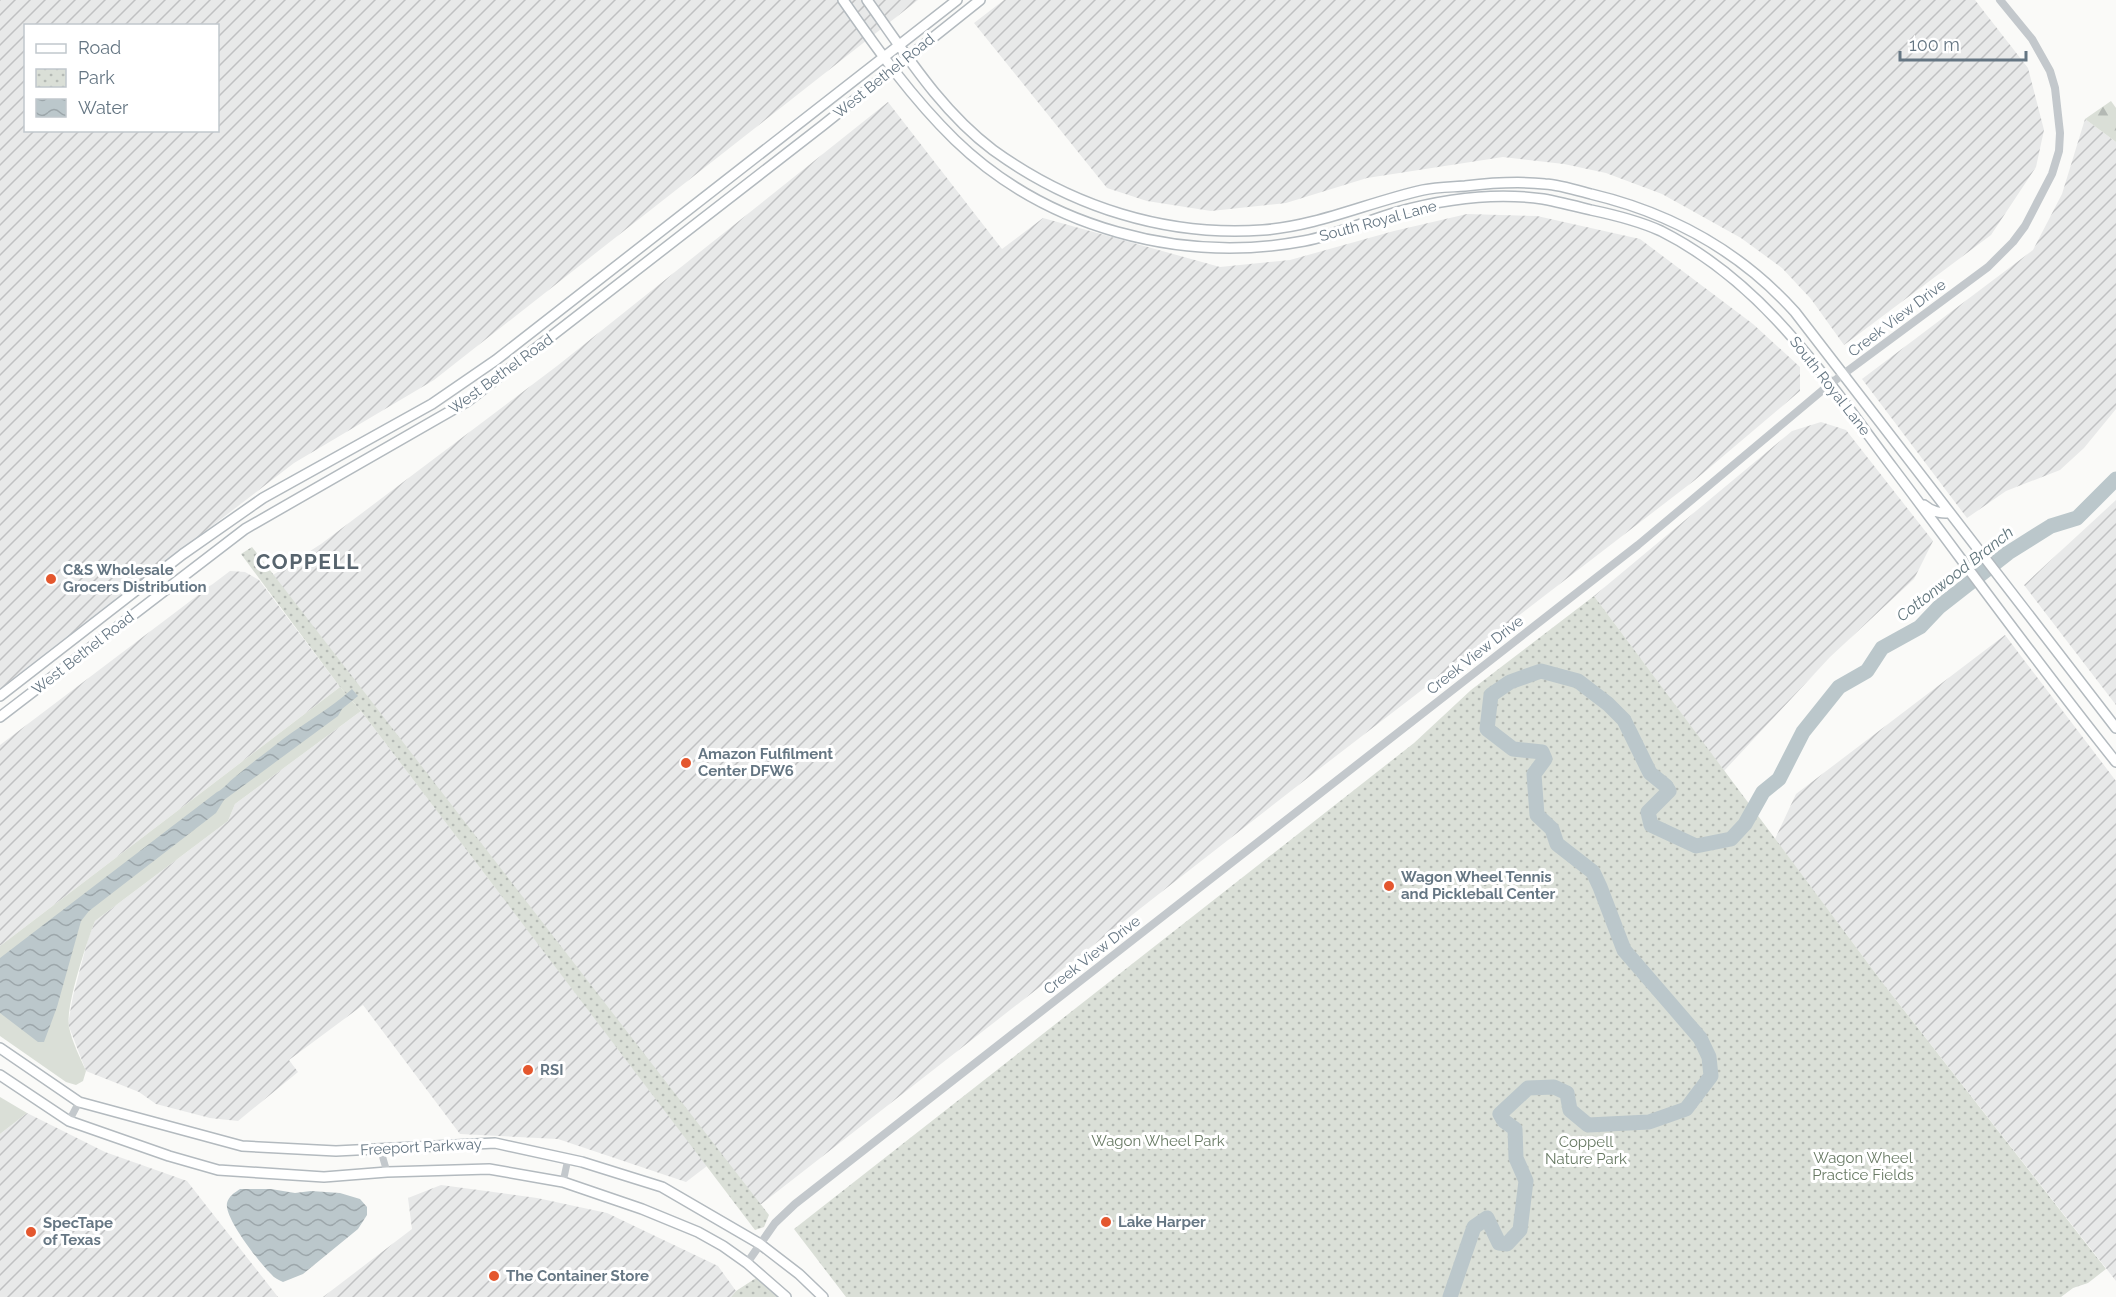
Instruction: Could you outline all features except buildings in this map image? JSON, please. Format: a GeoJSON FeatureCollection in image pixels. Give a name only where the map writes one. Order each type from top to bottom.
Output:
{"type":"FeatureCollection","features":[{"type":"Feature","properties":{"kind":"main road","name":"South Royal Lane"},"geometry":{"type":"LineString","coordinates":[[843,0],[892,70],[957,142],[984,165],[1017,188],[1077,219],[1110,230],[1164,243],[1194,246],[1271,246],[1308,241],[1401,211],[1473,197],[1540,199],[1612,215],[1663,232],[1712,262],[1749,291],[1777,319],[1830,384],[2116,762]]}},
{"type":"Feature","properties":{"kind":"main road","name":"South Royal Lane"},"geometry":{"type":"LineString","coordinates":[[867,0],[907,58],[943,103],[992,148],[1059,190],[1115,212],[1166,226],[1214,231],[1265,230],[1327,219],[1425,190],[1509,182],[1557,186],[1622,201],[1669,219],[1719,248],[1749,268],[1795,312],[2116,728]]}},
{"type":"Feature","properties":{"kind":"main road","name":"West Bethel Road"},"geometry":{"type":"LineString","coordinates":[[0,696],[200,542],[263,498],[432,404],[496,360],[957,0]]}},
{"type":"Feature","properties":{"kind":"main road","name":"West Bethel Road"},"geometry":{"type":"LineString","coordinates":[[0,717],[245,530],[468,401],[549,340],[980,0]]}},
{"type":"Feature","properties":{"kind":"main road"},"geometry":{"type":"LineString","coordinates":[[1110,230],[1115,212]]}},
{"type":"Feature","properties":{"kind":"main road"},"geometry":{"type":"LineString","coordinates":[[1327,219],[1332,234]]}},
{"type":"Feature","properties":{"kind":"main road"},"geometry":{"type":"LineString","coordinates":[[1663,232],[1669,219]]}},
{"type":"Feature","properties":{"kind":"main road"},"geometry":{"type":"LineString","coordinates":[[382,432],[390,447]]}},
{"type":"Feature","properties":{"kind":"main road"},"geometry":{"type":"LineString","coordinates":[[1914,495],[1930,510],[1950,513]]}},
{"type":"Feature","properties":{"kind":"main road"},"geometry":{"type":"LineString","coordinates":[[200,542],[209,556]]}},
{"type":"Feature","properties":{"kind":"main road","name":"Freeport Parkway"},"geometry":{"type":"LineString","coordinates":[[0,1048],[79,1102],[242,1146],[336,1151],[495,1143],[568,1159],[662,1187],[760,1244],[799,1274],[823,1297]]}},
{"type":"Feature","properties":{"kind":"main road","name":"Freeport Parkway"},"geometry":{"type":"LineString","coordinates":[[0,1075],[69,1121],[169,1156],[218,1170],[324,1177],[387,1172],[489,1169],[564,1182],[642,1209],[698,1232],[747,1263],[786,1297]]}},
{"type":"Feature","properties":{"kind":"street","name":"Creek View Drive"},"geometry":{"type":"LineString","coordinates":[[747,1263],[775,1223],[795,1204],[1630,551],[1830,384],[1988,267],[2013,242],[2025,226],[2052,174],[2059,151],[2060,133],[2055,88],[2050,71],[2032,39],[2000,0]]}},
{"type":"Feature","properties":{"kind":"street"},"geometry":{"type":"LineString","coordinates":[[69,1121],[79,1102]]}},
{"type":"Feature","properties":{"kind":"street"},"geometry":{"type":"LineString","coordinates":[[380,1148],[387,1172]]}},
{"type":"Feature","properties":{"kind":"street"},"geometry":{"type":"LineString","coordinates":[[564,1182],[568,1159]]}},
{"type":"Feature","properties":{"kind":"shaded area"},"geometry":{"type":"Polygon","coordinates":[[[0,0],[918,0],[434,380],[294,463],[0,689],[0,0]]]}},
{"type":"Feature","properties":{"kind":"shaded area"},"geometry":{"type":"Polygon","coordinates":[[[1004,0],[1975,0],[2028,68],[2044,130],[2036,167],[1991,235],[1844,345],[1811,299],[1782,268],[1741,238],[1662,194],[1606,173],[1564,164],[1503,157],[1367,178],[1286,203],[1211,211],[1147,201],[1107,188],[974,23],[1004,0]]]}},
{"type":"Feature","properties":{"kind":"shaded area"},"geometry":{"type":"Polygon","coordinates":[[[888,102],[1002,249],[1043,218],[1220,267],[1290,260],[1394,231],[1467,214],[1537,216],[1640,239],[1753,324],[1800,367],[1800,391],[1695,480],[1323,766],[760,1205],[273,575],[321,544],[557,366],[888,102]]]}},
{"type":"Feature","properties":{"kind":"shaded area"},"geometry":{"type":"Polygon","coordinates":[[[2085,119],[2116,142],[2116,409],[2084,448],[2060,470],[2006,491],[1967,518],[1862,379],[2033,250],[2062,194],[2085,119]]]}},
{"type":"Feature","properties":{"kind":"shaded area"},"geometry":{"type":"Polygon","coordinates":[[[1821,422],[1846,430],[1933,541],[1914,579],[1830,657],[1724,771],[1594,596],[1792,431],[1821,422]]]}},
{"type":"Feature","properties":{"kind":"shaded area"},"geometry":{"type":"Polygon","coordinates":[[[2116,500],[2116,705],[2024,585],[2116,500]]]}},
{"type":"Feature","properties":{"kind":"shaded area"},"geometry":{"type":"Polygon","coordinates":[[[230,571],[245,572],[259,580],[340,687],[0,946],[0,745],[230,571]]]}},
{"type":"Feature","properties":{"kind":"shaded area"},"geometry":{"type":"Polygon","coordinates":[[[2005,635],[2116,781],[2116,1281],[1882,982],[1775,839],[1796,794],[2005,635]]]}},
{"type":"Feature","properties":{"kind":"shaded area"},"geometry":{"type":"Polygon","coordinates":[[[361,711],[707,1166],[686,1182],[558,1139],[460,1134],[363,1005],[289,1060],[298,1072],[238,1121],[210,1118],[156,1104],[139,1092],[86,1071],[68,1024],[73,996],[95,921],[228,821],[235,804],[361,711]]]}},
{"type":"Feature","properties":{"kind":"shaded area"},"geometry":{"type":"Polygon","coordinates":[[[27,1113],[105,1152],[187,1181],[278,1297],[0,1297],[0,1134],[27,1113]]]}},
{"type":"Feature","properties":{"kind":"shaded area"},"geometry":{"type":"Polygon","coordinates":[[[441,1185],[537,1198],[607,1213],[718,1266],[736,1291],[731,1297],[323,1297],[412,1229],[408,1198],[441,1185]]]}},
{"type":"Feature","properties":{"kind":"green space"},"geometry":{"type":"Polygon","coordinates":[[[2111,101],[2116,108],[2116,142],[2085,119],[2111,101]]]}},
{"type":"Feature","properties":{"kind":"green space"},"geometry":{"type":"Polygon","coordinates":[[[252,547],[769,1215],[764,1227],[755,1230],[361,711],[340,687],[241,554],[252,547]]]}},
{"type":"Feature","properties":{"kind":"green space"},"geometry":{"type":"Polygon","coordinates":[[[1594,596],[1882,982],[2106,1269],[2088,1283],[2073,1288],[2061,1297],[846,1297],[794,1229],[1414,743],[1471,690],[1594,596]]]}},
{"type":"Feature","properties":{"kind":"green space"},"geometry":{"type":"Polygon","coordinates":[[[340,687],[361,711],[235,804],[228,821],[95,921],[78,974],[69,1018],[72,1038],[86,1071],[83,1081],[76,1085],[66,1082],[0,1036],[0,946],[340,687]]]}},
{"type":"Feature","properties":{"kind":"green space"},"geometry":{"type":"Polygon","coordinates":[[[0,1097],[27,1113],[0,1134],[0,1097]]]}},
{"type":"Feature","properties":{"kind":"green space"},"geometry":{"type":"Polygon","coordinates":[[[756,1278],[779,1297],[731,1297],[736,1291],[756,1278]]]}},
{"type":"Feature","properties":{"kind":"water"},"geometry":{"type":"Polygon","coordinates":[[[352,689],[358,696],[342,709],[338,716],[224,800],[216,813],[89,911],[81,921],[57,1007],[44,1042],[38,1042],[0,1013],[0,958],[222,789],[283,739],[352,689]]]}},
{"type":"Feature","properties":{"kind":"water"},"geometry":{"type":"Polygon","coordinates":[[[240,1189],[340,1193],[360,1199],[367,1207],[367,1215],[358,1229],[303,1274],[283,1282],[274,1277],[259,1260],[231,1219],[227,1203],[230,1197],[240,1189]]]}},
{"type":"Feature","properties":{"kind":"waterway","name":"Cottonwood Branch"},"geometry":{"type":"LineString","coordinates":[[1450,1297],[1474,1227],[1487,1218],[1499,1243],[1507,1244],[1520,1230],[1526,1181],[1516,1158],[1515,1129],[1504,1121],[1500,1114],[1528,1088],[1554,1087],[1567,1093],[1570,1110],[1588,1125],[1649,1122],[1686,1109],[1711,1076],[1709,1057],[1700,1038],[1624,950],[1593,872],[1557,844],[1552,829],[1537,815],[1534,774],[1545,759],[1542,752],[1513,749],[1487,729],[1491,695],[1510,682],[1541,671],[1578,681],[1608,704],[1624,720],[1650,773],[1669,791],[1648,812],[1651,825],[1696,846],[1731,839],[1745,824],[1763,792],[1779,779],[1803,732],[1839,687],[1867,671],[1882,648],[1920,627],[1939,607],[2008,553],[2051,526],[2077,518],[2116,479]]}},
{"type":"Feature","properties":{"kind":"place","name":"C&S Wholesale Grocers Distribution"},"geometry":{"type":"Point","coordinates":[51,579]}},
{"type":"Feature","properties":{"kind":"place","name":"Amazon Fulfilment Center DFW6"},"geometry":{"type":"Point","coordinates":[686,763]}},
{"type":"Feature","properties":{"kind":"place","name":"Wagon Wheel Tennis and Pickleball Center"},"geometry":{"type":"Point","coordinates":[1389,886]}},
{"type":"Feature","properties":{"kind":"place","name":"RSI"},"geometry":{"type":"Point","coordinates":[528,1070]}},
{"type":"Feature","properties":{"kind":"place","name":"Lake Harper"},"geometry":{"type":"Point","coordinates":[1106,1222]}},
{"type":"Feature","properties":{"kind":"place","name":"SpecTape of Texas"},"geometry":{"type":"Point","coordinates":[31,1232]}},
{"type":"Feature","properties":{"kind":"place","name":"The Container Store"},"geometry":{"type":"Point","coordinates":[494,1276]}},
{"type":"Feature","properties":{"kind":"district","name":"COPPELL"},"geometry":{"type":"Point","coordinates":[308,561]}},
{"type":"Feature","properties":{"kind":"park label","name":"Wagon Wheel Park"},"geometry":{"type":"Point","coordinates":[1158,1141]}},
{"type":"Feature","properties":{"kind":"park label","name":"Coppell Nature Park"},"geometry":{"type":"Point","coordinates":[1586,1150]}},
{"type":"Feature","properties":{"kind":"park label","name":"Wagon Wheel Practice Fields"},"geometry":{"type":"Point","coordinates":[1863,1166]}}]}
